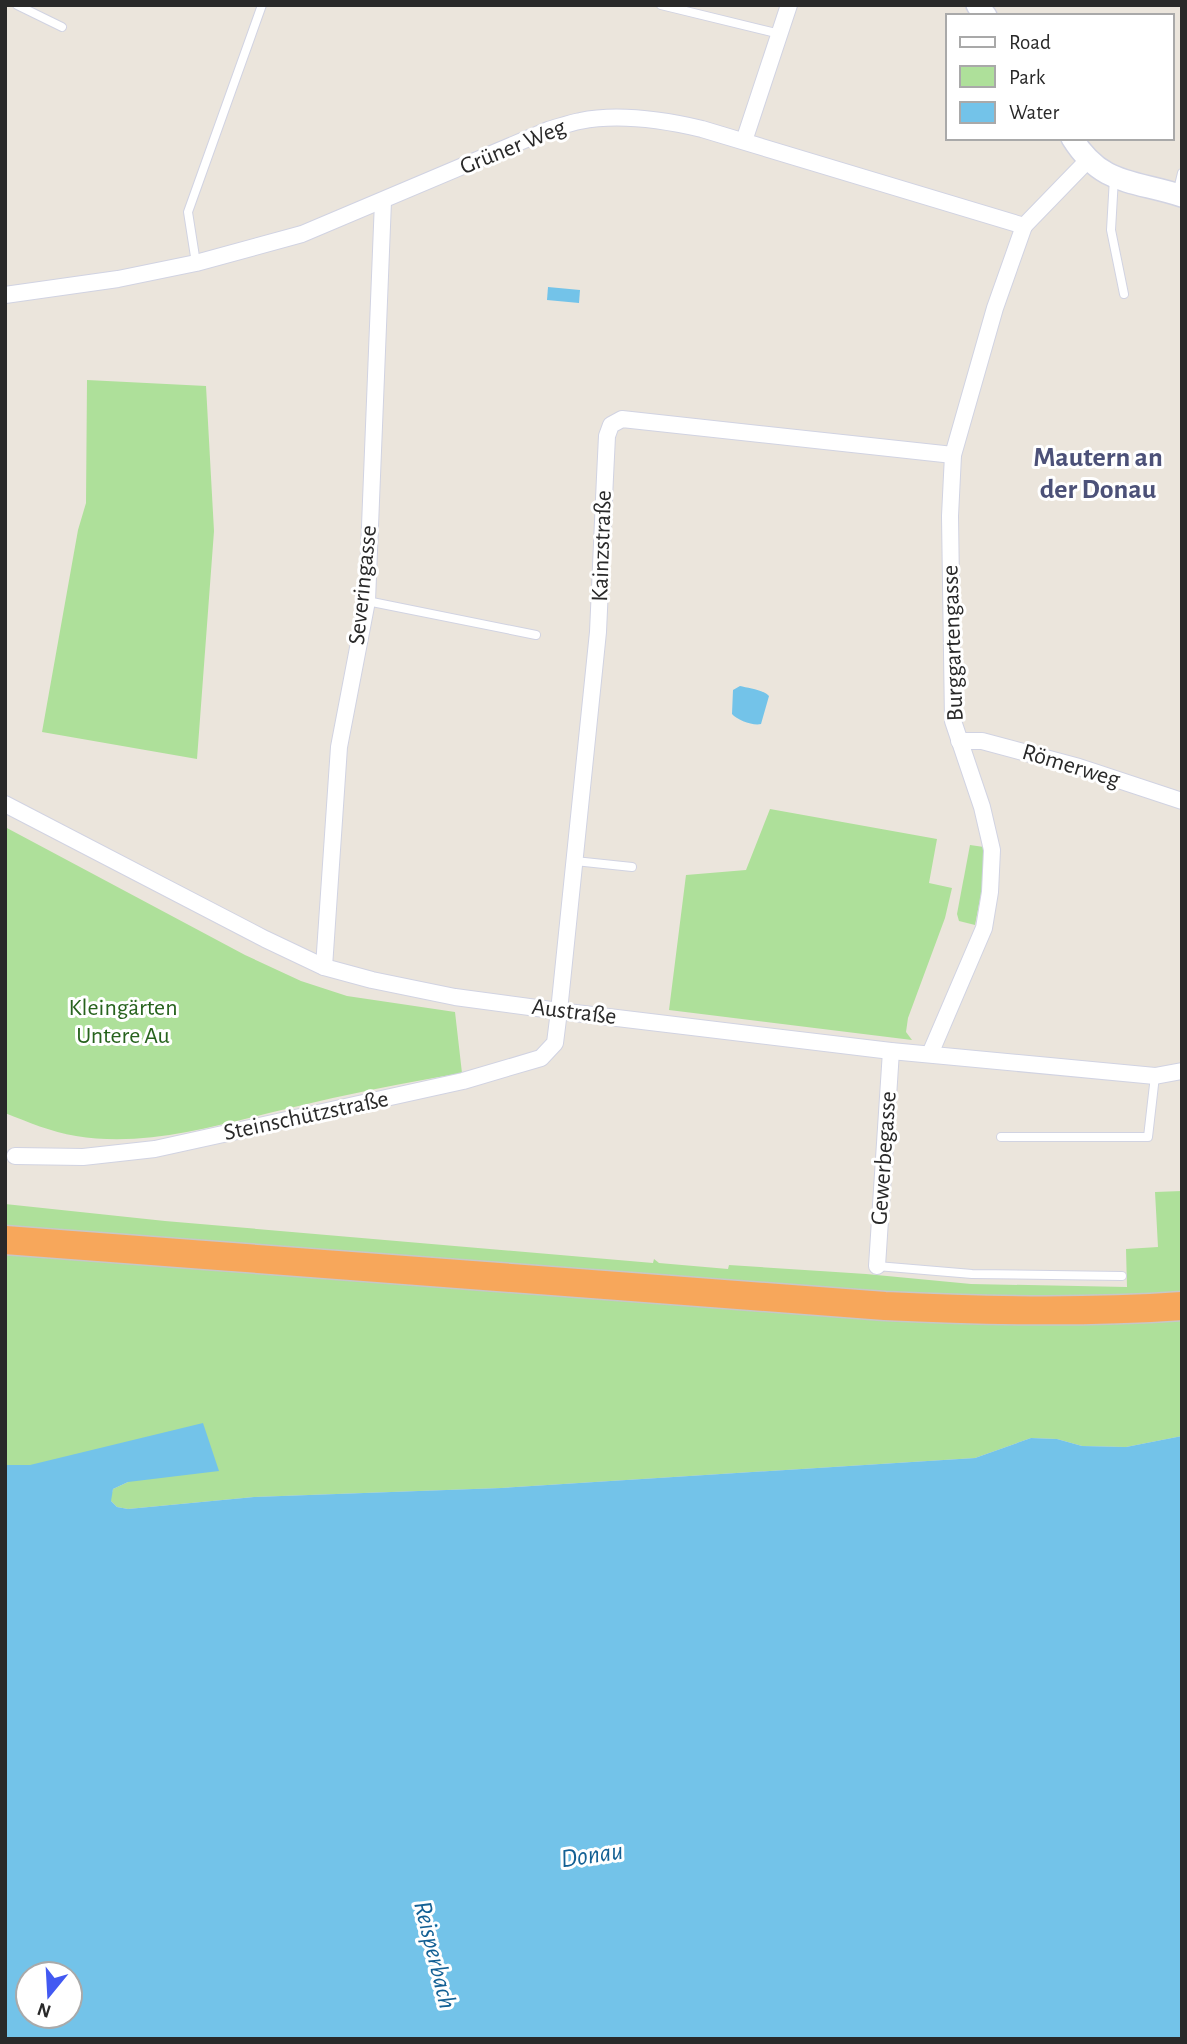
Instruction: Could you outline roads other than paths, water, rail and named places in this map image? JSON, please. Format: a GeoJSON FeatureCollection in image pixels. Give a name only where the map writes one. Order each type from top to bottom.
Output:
{"type":"FeatureCollection","features":[{"type":"Feature","properties":{"kind":"highway"},"geometry":{"type":"LineString","coordinates":[[5,1240],[885,1306],[1084,1311],[1182,1306]]}},
{"type":"Feature","properties":{"kind":"main road"},"geometry":{"type":"LineString","coordinates":[[1073,140],[1096,168],[1114,178],[1179,195]]}},
{"type":"Feature","properties":{"kind":"street"},"geometry":{"type":"LineString","coordinates":[[744,141],[789,5]]}},
{"type":"Feature","properties":{"kind":"street","name":"Grüner Weg"},"geometry":{"type":"LineString","coordinates":[[5,295],[118,279],[195,263],[302,234],[548,131],[582,121],[612,118],[660,121],[744,141],[1024,226]]}},
{"type":"Feature","properties":{"kind":"street"},"geometry":{"type":"LineString","coordinates":[[1024,226],[1088,160]]}},
{"type":"Feature","properties":{"kind":"street","name":"Severingasse"},"geometry":{"type":"LineString","coordinates":[[324,967],[339,747],[367,601],[383,201]]}},
{"type":"Feature","properties":{"kind":"street","name":"Burggartengasse"},"geometry":{"type":"LineString","coordinates":[[930,1054],[984,929],[990,892],[992,850],[982,807],[953,721],[950,516],[953,455],[995,308],[1024,226]]}},
{"type":"Feature","properties":{"kind":"street","name":"Kainzstraße"},"geometry":{"type":"LineString","coordinates":[[559,1011],[598,632],[607,436],[611,425],[622,419],[953,455]]}},
{"type":"Feature","properties":{"kind":"street","name":"Römerweg"},"geometry":{"type":"LineString","coordinates":[[959,741],[982,741],[1079,766],[1182,801]]}},
{"type":"Feature","properties":{"kind":"street","name":"Austraße"},"geometry":{"type":"LineString","coordinates":[[5,804],[264,939],[324,967],[425,992],[891,1051],[1155,1076],[1182,1071]]}},
{"type":"Feature","properties":{"kind":"street","name":"Steinschützstraße"},"geometry":{"type":"LineString","coordinates":[[15,1156],[83,1157],[155,1149],[463,1081],[541,1058],[555,1043],[559,1011]]}},
{"type":"Feature","properties":{"kind":"street","name":"Gewerbegasse"},"geometry":{"type":"LineString","coordinates":[[877,1266],[891,1051]]}},
{"type":"Feature","properties":{"kind":"lane"},"geometry":{"type":"LineString","coordinates":[[17,5],[62,27]]}},
{"type":"Feature","properties":{"kind":"lane"},"geometry":{"type":"LineString","coordinates":[[195,263],[188,212],[262,5]]}},
{"type":"Feature","properties":{"kind":"lane"},"geometry":{"type":"LineString","coordinates":[[661,5],[780,34]]}},
{"type":"Feature","properties":{"kind":"lane"},"geometry":{"type":"LineString","coordinates":[[1179,195],[1182,173]]}},
{"type":"Feature","properties":{"kind":"lane"},"geometry":{"type":"LineString","coordinates":[[1114,178],[1111,230],[1124,294]]}},
{"type":"Feature","properties":{"kind":"lane"},"geometry":{"type":"LineString","coordinates":[[367,601],[536,635]]}},
{"type":"Feature","properties":{"kind":"lane"},"geometry":{"type":"LineString","coordinates":[[575,861],[632,867]]}},
{"type":"Feature","properties":{"kind":"lane"},"geometry":{"type":"LineString","coordinates":[[1002,1137],[1148,1137],[1155,1076]]}},
{"type":"Feature","properties":{"kind":"lane"},"geometry":{"type":"LineString","coordinates":[[877,1266],[972,1274],[1122,1276]]}},
{"type":"Feature","properties":{"kind":"water"},"geometry":{"type":"Polygon","coordinates":[[[548,287],[580,290],[579,303],[547,300],[548,287]]]}},
{"type":"Feature","properties":{"kind":"water"},"geometry":{"type":"Polygon","coordinates":[[[740,686],[769,696],[761,724],[745,722],[732,714],[733,690],[740,686]]]}},
{"type":"Feature","properties":{"kind":"water"},"geometry":{"type":"Polygon","coordinates":[[[203,1423],[219,1471],[128,1482],[113,1489],[111,1501],[117,1507],[128,1509],[254,1497],[501,1488],[975,1458],[1031,1438],[1057,1439],[1082,1446],[1126,1447],[1182,1436],[1182,2039],[5,2039],[5,1465],[30,1465],[203,1423]]]}},
{"type":"Feature","properties":{"kind":"district","name":"Mautern an der Donau"},"geometry":{"type":"Point","coordinates":[1098,474]}},
{"type":"Feature","properties":{"kind":"park label","name":"Kleingärten Untere Au"},"geometry":{"type":"Point","coordinates":[123,1022]}},
{"type":"Feature","properties":{"kind":"water label","name":"Donau"},"geometry":{"type":"Point","coordinates":[592,1855]}},
{"type":"Feature","properties":{"kind":"water label","name":"Reisperbach"},"geometry":{"type":"Point","coordinates":[435,1955]}}]}
